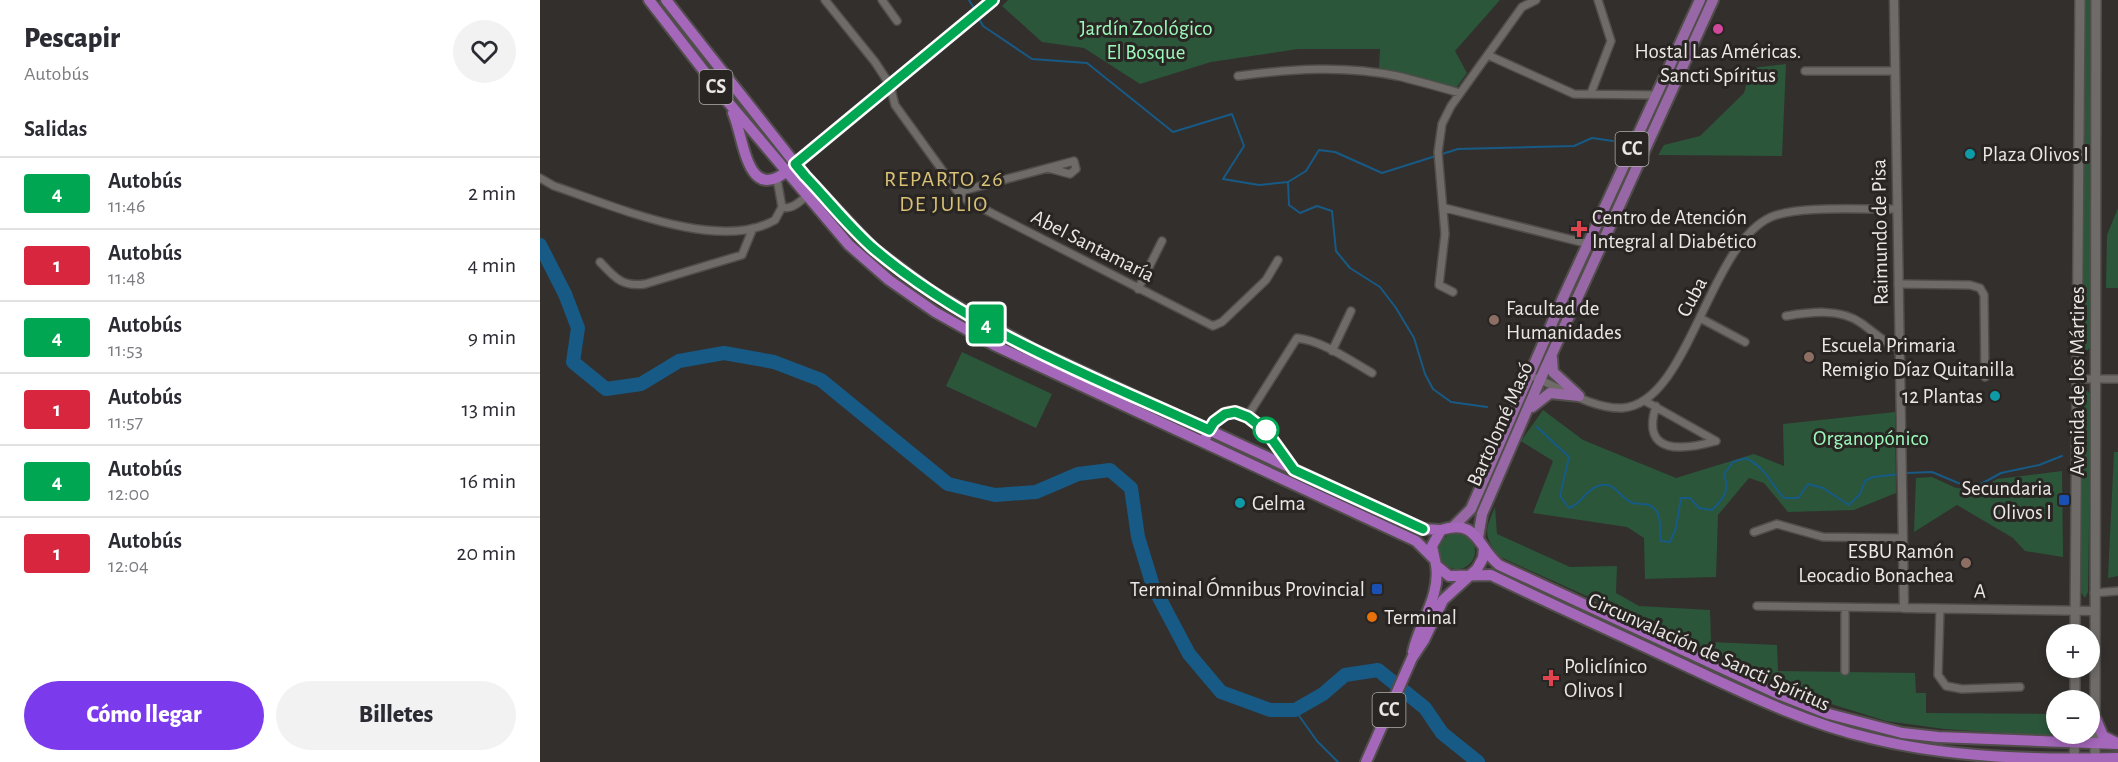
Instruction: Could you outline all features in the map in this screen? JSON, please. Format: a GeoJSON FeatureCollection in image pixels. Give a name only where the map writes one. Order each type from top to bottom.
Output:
{"type":"FeatureCollection","features":[{"type":"Feature","properties":{"kind":"highway","name":"CS"},"geometry":{"type":"LineString","coordinates":[[649,0],[728,102],[781,176],[807,196],[865,259],[888,280],[935,312],[994,345],[1416,541],[1435,562]]}},
{"type":"Feature","properties":{"kind":"highway","name":"CS"},"geometry":{"type":"LineString","coordinates":[[666,0],[795,164],[873,248],[932,292],[1033,349],[1423,529],[1441,530]]}},
{"type":"Feature","properties":{"kind":"highway"},"geometry":{"type":"LineString","coordinates":[[728,102],[737,123],[745,157],[753,173],[770,180],[781,176],[795,164]]}},
{"type":"Feature","properties":{"kind":"highway"},"geometry":{"type":"LineString","coordinates":[[1203,443],[1214,422],[1225,414],[1235,412],[1248,417],[1266,431],[1294,470]]}},
{"type":"Feature","properties":{"kind":"highway"},"geometry":{"type":"LineString","coordinates":[[1352,512],[1353,497]]}},
{"type":"Feature","properties":{"kind":"highway"},"geometry":{"type":"LineString","coordinates":[[1441,530],[1454,526],[1468,529],[1481,543]]}},
{"type":"Feature","properties":{"kind":"highway","name":"CC"},"geometry":{"type":"LineString","coordinates":[[1412,658],[1416,637],[1434,596],[1437,575],[1432,546],[1441,530]]}},
{"type":"Feature","properties":{"kind":"highway","name":"CC"},"geometry":{"type":"LineString","coordinates":[[1366,762],[1412,658],[1424,640],[1443,600],[1481,564],[1481,543]]}},
{"type":"Feature","properties":{"kind":"highway","name":"Circunvalación de Sancti Spíritus"},"geometry":{"type":"LineString","coordinates":[[1481,543],[1499,565],[1778,694],[1829,714],[1902,733],[2046,744]]}},
{"type":"Feature","properties":{"kind":"highway"},"geometry":{"type":"LineString","coordinates":[[1435,562],[1449,576],[1471,574]]}},
{"type":"Feature","properties":{"kind":"highway","name":"Circunvalación de Sancti Spíritus"},"geometry":{"type":"LineString","coordinates":[[1471,574],[1491,575],[1742,692],[1825,725],[1870,738],[1921,748],[2057,760],[2118,759]]}},
{"type":"Feature","properties":{"kind":"highway"},"geometry":{"type":"LineString","coordinates":[[2100,729],[2103,736],[2118,744]]}},
{"type":"Feature","properties":{"kind":"highway","name":"Circunvalación de Sancti Spíritus"},"geometry":{"type":"LineString","coordinates":[[2100,744],[2118,744]]}},
{"type":"Feature","properties":{"kind":"highway"},"geometry":{"type":"LineString","coordinates":[[2109,762],[2118,759]]}},
{"type":"Feature","properties":{"kind":"main road","name":"Bartolomé Masó"},"geometry":{"type":"LineString","coordinates":[[1454,526],[1471,509],[1529,375],[1700,0]]}},
{"type":"Feature","properties":{"kind":"main road","name":"Bartolomé Masó"},"geometry":{"type":"LineString","coordinates":[[1481,543],[1482,514],[1552,353],[1713,0]]}},
{"type":"Feature","properties":{"kind":"main road","name":"Avenida de los Mártires"},"geometry":{"type":"LineString","coordinates":[[2076,624],[2080,0]]}},
{"type":"Feature","properties":{"kind":"main road","name":"Avenida de los Mártires"},"geometry":{"type":"LineString","coordinates":[[2095,690],[2096,0]]}},
{"type":"Feature","properties":{"kind":"main road"},"geometry":{"type":"LineString","coordinates":[[1552,353],[1553,372],[1558,380],[1579,396]]}},
{"type":"Feature","properties":{"kind":"main road"},"geometry":{"type":"LineString","coordinates":[[2079,359],[2096,358]]}},
{"type":"Feature","properties":{"kind":"main road"},"geometry":{"type":"LineString","coordinates":[[1523,419],[1540,398],[1550,393],[1579,396]]}},
{"type":"Feature","properties":{"kind":"main road"},"geometry":{"type":"LineString","coordinates":[[2074,744],[2074,760]]}},
{"type":"Feature","properties":{"kind":"main road","name":"Avenida de los Mártires"},"geometry":{"type":"LineString","coordinates":[[2095,744],[2095,760]]}},
{"type":"Feature","properties":{"kind":"street","name":"Abel Santamaría"},"geometry":{"type":"LineString","coordinates":[[825,0],[875,62],[890,85],[896,105],[958,192],[968,201],[1213,326],[1221,322],[1266,280],[1278,260]]}},
{"type":"Feature","properties":{"kind":"street"},"geometry":{"type":"LineString","coordinates":[[882,0],[897,21]]}},
{"type":"Feature","properties":{"kind":"street"},"geometry":{"type":"LineString","coordinates":[[795,164],[993,0]]}},
{"type":"Feature","properties":{"kind":"street"},"geometry":{"type":"LineString","coordinates":[[1453,292],[1439,285],[1445,234],[1445,208],[1438,152],[1442,124],[1460,93],[1490,56],[1522,7],[1536,0]]}},
{"type":"Feature","properties":{"kind":"street"},"geometry":{"type":"LineString","coordinates":[[1591,93],[1611,41],[1598,0]]}},
{"type":"Feature","properties":{"kind":"street","name":"Raimundo de Pisa"},"geometry":{"type":"LineString","coordinates":[[1894,0],[1904,608]]}},
{"type":"Feature","properties":{"kind":"street"},"geometry":{"type":"LineString","coordinates":[[1490,56],[1574,94],[1657,95]]}},
{"type":"Feature","properties":{"kind":"street"},"geometry":{"type":"LineString","coordinates":[[1239,76],[1288,69],[1350,71],[1395,76],[1460,93]]}},
{"type":"Feature","properties":{"kind":"street"},"geometry":{"type":"LineString","coordinates":[[1806,71],[1895,71]]}},
{"type":"Feature","properties":{"kind":"street"},"geometry":{"type":"LineString","coordinates":[[958,192],[1048,168]]}},
{"type":"Feature","properties":{"kind":"street"},"geometry":{"type":"LineString","coordinates":[[540,178],[554,186],[676,226],[730,230],[753,228],[775,220],[782,207],[781,176]]}},
{"type":"Feature","properties":{"kind":"street"},"geometry":{"type":"LineString","coordinates":[[782,207],[795,205],[807,196]]}},
{"type":"Feature","properties":{"kind":"street"},"geometry":{"type":"LineString","coordinates":[[1445,208],[1589,244]]}},
{"type":"Feature","properties":{"kind":"street","name":"Cuba"},"geometry":{"type":"LineString","coordinates":[[1645,401],[1667,375],[1738,245],[1771,217],[1807,211],[1897,209]]}},
{"type":"Feature","properties":{"kind":"street"},"geometry":{"type":"LineString","coordinates":[[600,262],[615,278],[631,286],[645,284],[742,255],[753,228]]}},
{"type":"Feature","properties":{"kind":"street"},"geometry":{"type":"LineString","coordinates":[[1138,288],[1162,241]]}},
{"type":"Feature","properties":{"kind":"street"},"geometry":{"type":"LineString","coordinates":[[1899,284],[1970,285],[1980,288],[1984,295],[1985,377]]}},
{"type":"Feature","properties":{"kind":"street"},"geometry":{"type":"LineString","coordinates":[[1332,351],[1352,311]]}},
{"type":"Feature","properties":{"kind":"street"},"geometry":{"type":"LineString","coordinates":[[1786,316],[1826,313],[1845,315],[1859,321],[1887,344],[1900,349]]}},
{"type":"Feature","properties":{"kind":"street"},"geometry":{"type":"LineString","coordinates":[[1700,318],[1745,342]]}},
{"type":"Feature","properties":{"kind":"street"},"geometry":{"type":"LineString","coordinates":[[1248,417],[1297,338],[1307,339],[1372,373]]}},
{"type":"Feature","properties":{"kind":"street"},"geometry":{"type":"LineString","coordinates":[[1529,375],[1603,406],[1621,408],[1645,401],[1656,406],[1716,441],[1681,449],[1668,446],[1654,436],[1650,423],[1656,406]]}},
{"type":"Feature","properties":{"kind":"street"},"geometry":{"type":"LineString","coordinates":[[2079,379],[2118,379]]}},
{"type":"Feature","properties":{"kind":"street"},"geometry":{"type":"LineString","coordinates":[[1754,532],[1777,524],[1823,537],[1903,538]]}},
{"type":"Feature","properties":{"kind":"street"},"geometry":{"type":"LineString","coordinates":[[2094,592],[2118,591]]}},
{"type":"Feature","properties":{"kind":"street","name":"A"},"geometry":{"type":"LineString","coordinates":[[1756,606],[2094,611]]}},
{"type":"Feature","properties":{"kind":"street"},"geometry":{"type":"LineString","coordinates":[[1845,608],[1845,671]]}},
{"type":"Feature","properties":{"kind":"street"},"geometry":{"type":"LineString","coordinates":[[1940,609],[1938,675],[1946,686],[1962,689],[2020,687]]}},
{"type":"Feature","properties":{"kind":"green space","name":"Jardín Zoológico El Bosque"},"geometry":{"type":"Polygon","coordinates":[[[1008,0],[1500,0],[1455,51],[1467,73],[1456,88],[1379,68],[1380,49],[1298,49],[1211,62],[1140,84],[1084,48],[1042,42],[1002,6],[1008,0]]]}},
{"type":"Feature","properties":{"kind":"green space"},"geometry":{"type":"Polygon","coordinates":[[[2084,0],[2092,0],[2091,347],[2086,351],[2083,346],[2084,0]]]}},
{"type":"Feature","properties":{"kind":"green space"},"geometry":{"type":"Polygon","coordinates":[[[1786,64],[1782,156],[1658,155],[1664,145],[1700,136],[1744,93],[1751,68],[1786,64]]]}},
{"type":"Feature","properties":{"kind":"green space"},"geometry":{"type":"Polygon","coordinates":[[[2118,208],[2118,288],[2106,288],[2107,235],[2118,208]]]}},
{"type":"Feature","properties":{"kind":"green space"},"geometry":{"type":"Polygon","coordinates":[[[962,352],[1052,394],[1036,428],[946,386],[962,352]]]}},
{"type":"Feature","properties":{"kind":"green space"},"geometry":{"type":"Polygon","coordinates":[[[2086,389],[2091,395],[2088,592],[2085,598],[2080,591],[2082,395],[2086,389]]]}},
{"type":"Feature","properties":{"kind":"green space","name":"Organopónico"},"geometry":{"type":"Polygon","coordinates":[[[1543,410],[1583,440],[1676,478],[1754,454],[1784,466],[1783,424],[1895,412],[1896,493],[1854,510],[1788,512],[1764,483],[1749,478],[1718,515],[1716,577],[1645,579],[1644,538],[1627,527],[1533,513],[1553,461],[1521,441],[1543,410]]]}},
{"type":"Feature","properties":{"kind":"green space"},"geometry":{"type":"Polygon","coordinates":[[[2114,452],[2118,452],[2118,576],[2108,578],[2114,452]]]}},
{"type":"Feature","properties":{"kind":"green space"},"geometry":{"type":"Polygon","coordinates":[[[2062,471],[2063,557],[2025,551],[2013,538],[1957,505],[1914,532],[1916,478],[1932,477],[1956,488],[1980,490],[1997,479],[2062,471]]]}},
{"type":"Feature","properties":{"kind":"green space"},"geometry":{"type":"Polygon","coordinates":[[[1495,507],[1497,534],[1570,567],[1617,566],[1616,593],[1639,606],[1710,610],[1711,642],[1777,645],[1778,671],[1915,673],[1916,693],[1926,693],[1926,713],[2046,714],[2046,736],[1944,729],[1886,721],[1815,699],[1498,556],[1488,537],[1489,522],[1495,507]]]}},
{"type":"Feature","properties":{"kind":"green space"},"geometry":{"type":"Polygon","coordinates":[[[1457,533],[1470,538],[1475,551],[1470,564],[1457,569],[1444,564],[1439,551],[1444,538],[1457,533]]]}},
{"type":"Feature","properties":{"kind":"waterway"},"geometry":{"type":"LineString","coordinates":[[969,0],[975,10]]}},
{"type":"Feature","properties":{"kind":"waterway"},"geometry":{"type":"LineString","coordinates":[[977,15],[983,26],[1032,59],[1087,63],[1173,132],[1232,114],[1244,146],[1223,179],[1259,185],[1288,182],[1289,205],[1300,213],[1317,206],[1332,211],[1336,251],[1350,268],[1380,287],[1396,308],[1414,338],[1425,374],[1433,389],[1451,402],[1487,407]]}},
{"type":"Feature","properties":{"kind":"waterway"},"geometry":{"type":"LineString","coordinates":[[1288,182],[1306,171],[1319,150],[1335,152],[1382,173],[1458,149],[1574,146],[1592,138],[1613,141]]}},
{"type":"Feature","properties":{"kind":"waterway"},"geometry":{"type":"LineString","coordinates":[[540,245],[565,294],[578,328],[573,362],[606,389],[641,384],[679,361],[724,353],[774,362],[821,380],[948,484],[995,495],[1036,492],[1078,474],[1110,470],[1131,488],[1138,537],[1153,586],[1189,654],[1221,692],[1270,710],[1295,710],[1323,694],[1345,675],[1378,670],[1425,708],[1442,733],[1478,762]]}},
{"type":"Feature","properties":{"kind":"waterway"},"geometry":{"type":"LineString","coordinates":[[1537,427],[1569,457],[1560,496],[1569,508],[1577,504],[1590,490],[1598,486],[1609,485],[1628,501],[1655,509],[1659,520],[1661,541],[1670,542],[1676,528],[1681,498],[1690,498],[1699,508],[1712,510],[1725,494],[1724,474],[1733,462],[1746,458],[1764,472],[1784,498],[1798,498],[1808,484],[1823,488],[1849,505],[1860,494],[1865,481],[1873,477],[1900,474]]}},
{"type":"Feature","properties":{"kind":"waterway"},"geometry":{"type":"LineString","coordinates":[[1906,473],[1932,472],[1963,485],[1981,484],[2001,473],[2039,465],[2062,456]]}},
{"type":"Feature","properties":{"kind":"waterway"},"geometry":{"type":"LineString","coordinates":[[1295,710],[1317,741],[1338,762]]}},
{"type":"Feature","properties":{"kind":"bus line","name":"4"},"geometry":{"type":"LineString","coordinates":[[993,0],[795,164],[873,248],[957,309],[1033,349],[1209,430],[1214,422],[1225,414],[1235,412],[1248,417],[1262,425],[1294,470],[1423,529]]}},
{"type":"Feature","properties":{"kind":"place","name":"Hostal Las Américas. Sancti Spíritus"},"geometry":{"type":"Point","coordinates":[1718,29]}},
{"type":"Feature","properties":{"kind":"place","name":"Plaza Olivos I"},"geometry":{"type":"Point","coordinates":[1970,154]}},
{"type":"Feature","properties":{"kind":"place","name":"Centro de Atención Integral al Diabético"},"geometry":{"type":"Point","coordinates":[1579,229]}},
{"type":"Feature","properties":{"kind":"place","name":"Facultad de Humanidades"},"geometry":{"type":"Point","coordinates":[1494,320]}},
{"type":"Feature","properties":{"kind":"place","name":"Escuela Primaria Remigio Díaz Quitanilla"},"geometry":{"type":"Point","coordinates":[1809,357]}},
{"type":"Feature","properties":{"kind":"place","name":"12 Plantas"},"geometry":{"type":"Point","coordinates":[1995,396]}},
{"type":"Feature","properties":{"kind":"place","name":"Secundaria Olivos I"},"geometry":{"type":"Point","coordinates":[2064,500]}},
{"type":"Feature","properties":{"kind":"place","name":"Gelma"},"geometry":{"type":"Point","coordinates":[1240,503]}},
{"type":"Feature","properties":{"kind":"place","name":"ESBU Ramón Leocadio Bonachea"},"geometry":{"type":"Point","coordinates":[1966,563]}},
{"type":"Feature","properties":{"kind":"place","name":"Terminal Ómnibus Provincial"},"geometry":{"type":"Point","coordinates":[1377,589]}},
{"type":"Feature","properties":{"kind":"place","name":"Terminal"},"geometry":{"type":"Point","coordinates":[1372,617]}},
{"type":"Feature","properties":{"kind":"place","name":"Policlínico Olivos I"},"geometry":{"type":"Point","coordinates":[1551,678]}},
{"type":"Feature","properties":{"kind":"district","name":"REPARTO 26 DE JULIO"},"geometry":{"type":"Point","coordinates":[944,192]}}]}
